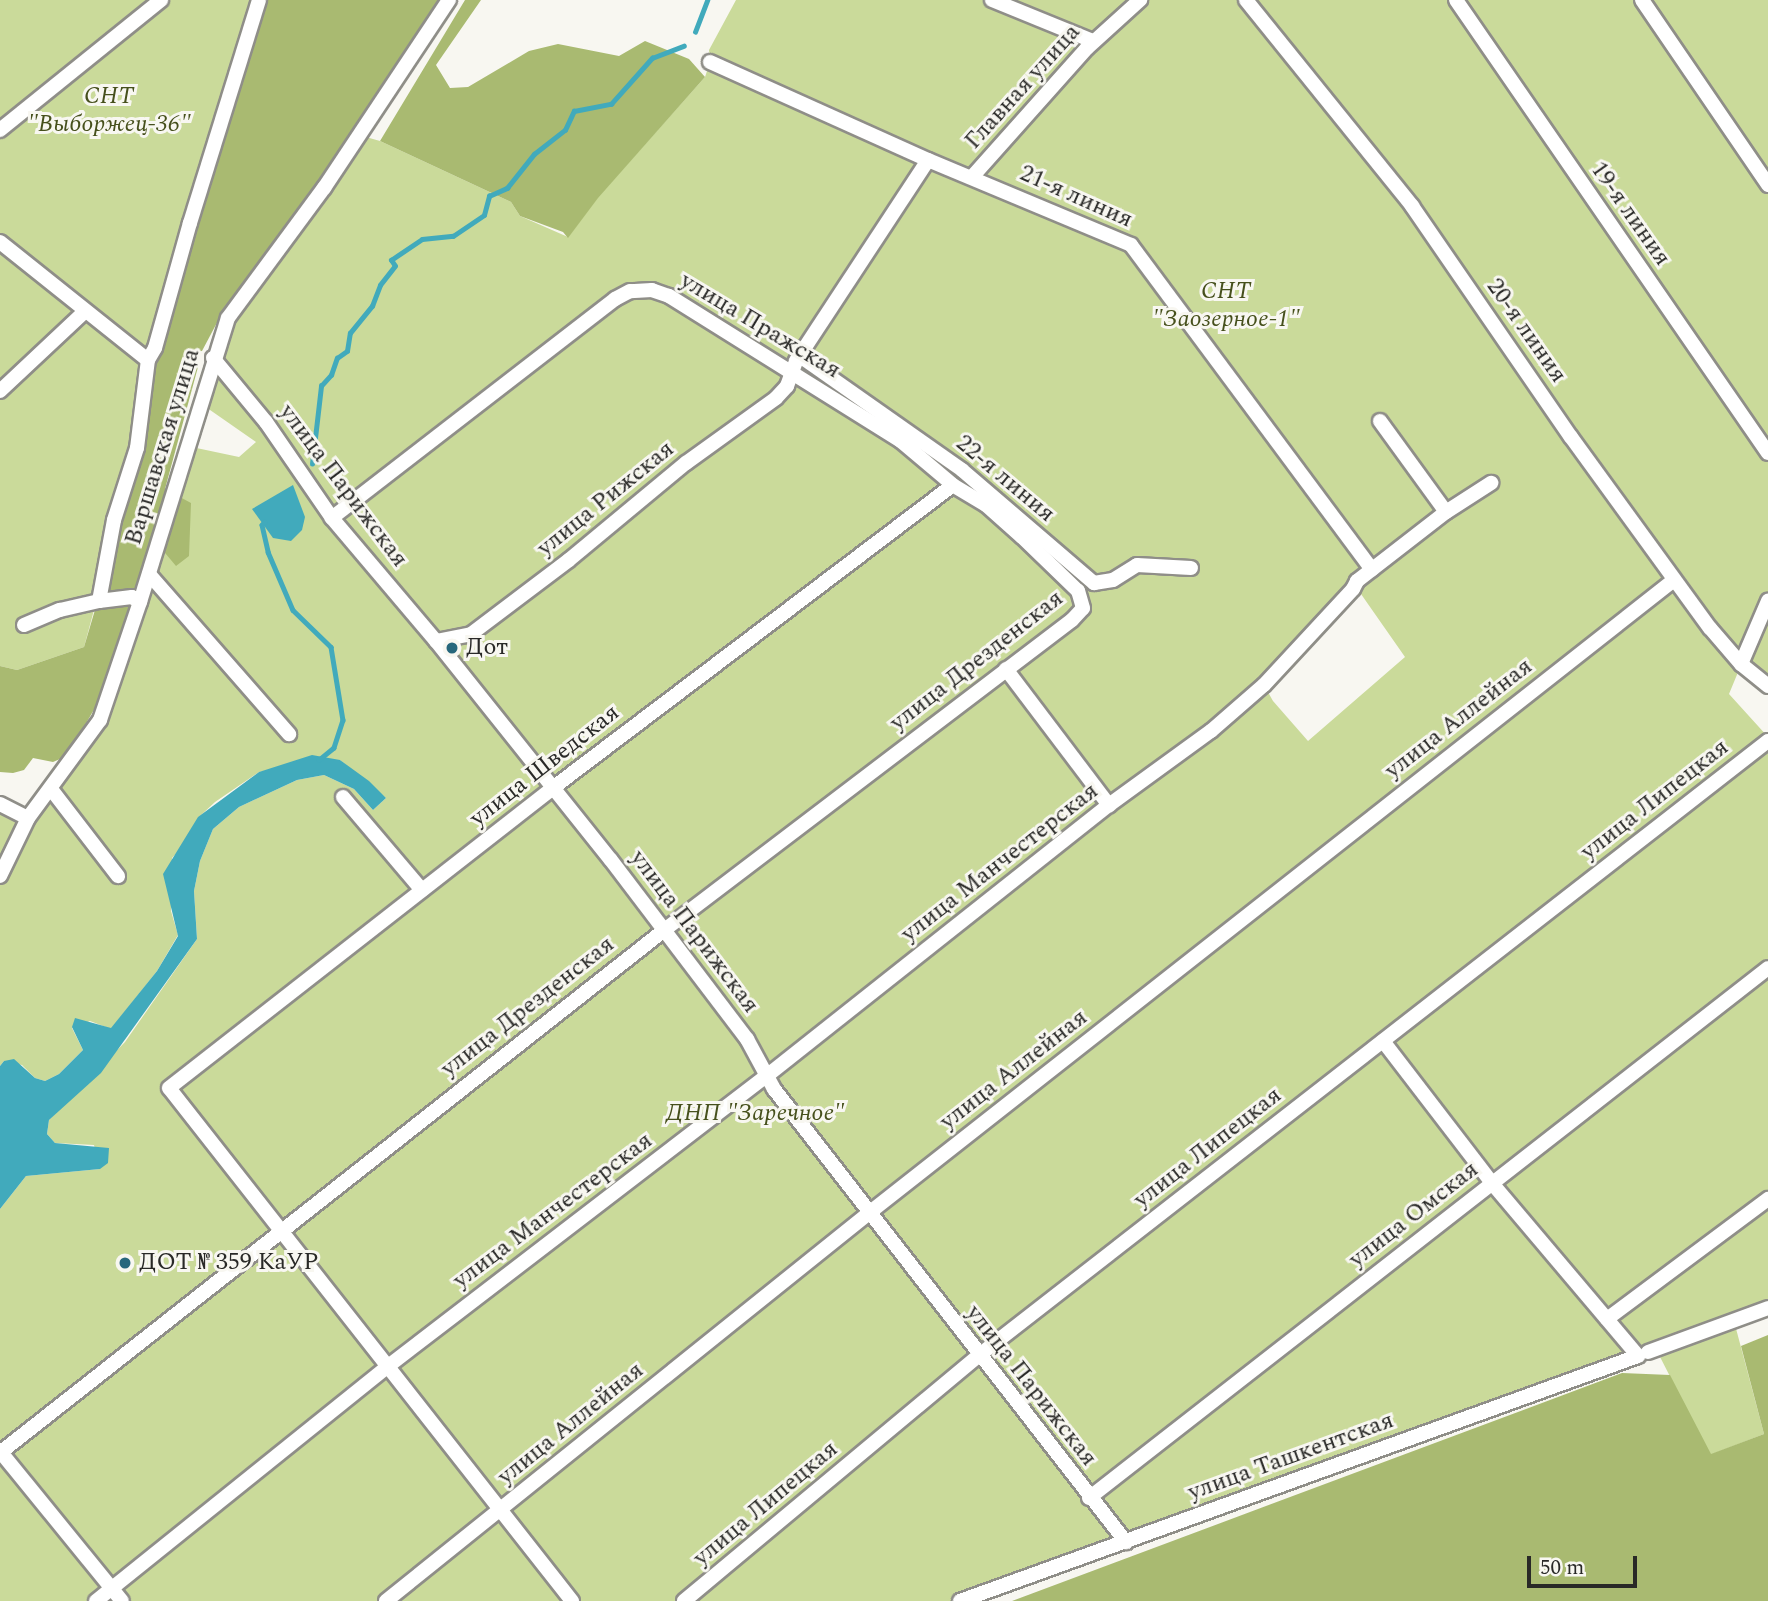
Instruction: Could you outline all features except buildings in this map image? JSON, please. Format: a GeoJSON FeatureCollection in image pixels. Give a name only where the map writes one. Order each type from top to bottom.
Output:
{"type":"FeatureCollection","features":[{"type":"Feature","properties":{"kind":"street"},"geometry":{"type":"LineString","coordinates":[[0,130],[161,0]]}},
{"type":"Feature","properties":{"kind":"street"},"geometry":{"type":"LineString","coordinates":[[99,601],[114,520],[137,448],[148,360],[155,348],[190,223],[259,0]]}},
{"type":"Feature","properties":{"kind":"street","name":"Варшавская улица"},"geometry":{"type":"LineString","coordinates":[[0,876],[27,818],[100,720],[149,574],[213,358],[228,318],[363,129],[449,0]]}},
{"type":"Feature","properties":{"kind":"street"},"geometry":{"type":"LineString","coordinates":[[992,0],[1093,41]]}},
{"type":"Feature","properties":{"kind":"street","name":"Главная улица"},"geometry":{"type":"LineString","coordinates":[[972,177],[1093,41],[1140,0]]}},
{"type":"Feature","properties":{"kind":"street","name":"20-я линия"},"geometry":{"type":"LineString","coordinates":[[1246,0],[1412,206],[1674,580],[1741,664],[1768,686]]}},
{"type":"Feature","properties":{"kind":"street","name":"19-я линия"},"geometry":{"type":"LineString","coordinates":[[1456,0],[1768,453]]}},
{"type":"Feature","properties":{"kind":"street"},"geometry":{"type":"LineString","coordinates":[[1642,0],[1768,185]]}},
{"type":"Feature","properties":{"kind":"street","name":"21-я линия"},"geometry":{"type":"LineString","coordinates":[[710,62],[928,160],[1131,245],[1372,569]]}},
{"type":"Feature","properties":{"kind":"street","name":"улица Рижская"},"geometry":{"type":"LineString","coordinates":[[436,641],[471,634],[558,568],[686,463],[776,398],[786,386],[800,356],[928,160]]}},
{"type":"Feature","properties":{"kind":"street"},"geometry":{"type":"LineString","coordinates":[[0,242],[84,312],[148,360]]}},
{"type":"Feature","properties":{"kind":"street","name":"улица Пражская"},"geometry":{"type":"LineString","coordinates":[[332,518],[615,299],[630,291],[652,290],[669,296],[901,441],[953,485],[990,508],[1078,590],[1083,602]]}},
{"type":"Feature","properties":{"kind":"street"},"geometry":{"type":"LineString","coordinates":[[0,391],[84,312]]}},
{"type":"Feature","properties":{"kind":"street","name":"22-я линия"},"geometry":{"type":"LineString","coordinates":[[800,356],[962,470],[1094,583],[1112,580],[1137,565],[1191,568]]}},
{"type":"Feature","properties":{"kind":"street","name":"улица Парижская"},"geometry":{"type":"LineString","coordinates":[[213,358],[266,422],[332,518],[554,787],[747,1040],[774,1089],[978,1356],[1126,1542]]}},
{"type":"Feature","properties":{"kind":"street"},"geometry":{"type":"LineString","coordinates":[[1380,421],[1446,512]]}},
{"type":"Feature","properties":{"kind":"street","name":"улица Манчестерская"},"geometry":{"type":"LineString","coordinates":[[96,1601],[387,1367],[768,1076],[1109,805],[1248,701],[1353,589],[1357,581],[1446,512],[1491,483]]}},
{"type":"Feature","properties":{"kind":"street","name":"улица Шведская"},"geometry":{"type":"LineString","coordinates":[[281,1229],[169,1088],[554,787],[953,485]]}},
{"type":"Feature","properties":{"kind":"street"},"geometry":{"type":"LineString","coordinates":[[149,574],[289,734]]}},
{"type":"Feature","properties":{"kind":"street","name":"улица Аллейная"},"geometry":{"type":"LineString","coordinates":[[386,1601],[869,1213],[1674,580]]}},
{"type":"Feature","properties":{"kind":"street"},"geometry":{"type":"LineString","coordinates":[[24,625],[60,610],[99,601],[132,597],[140,602]]}},
{"type":"Feature","properties":{"kind":"street"},"geometry":{"type":"LineString","coordinates":[[1741,664],[1768,601]]}},
{"type":"Feature","properties":{"kind":"street","name":"улица Дрезденская"},"geometry":{"type":"LineString","coordinates":[[0,1451],[663,931],[1072,620],[1083,608],[1083,602]]}},
{"type":"Feature","properties":{"kind":"street"},"geometry":{"type":"LineString","coordinates":[[1006,669],[1109,805]]}},
{"type":"Feature","properties":{"kind":"street","name":"улица Липецкая"},"geometry":{"type":"LineString","coordinates":[[684,1601],[978,1356],[1768,741]]}},
{"type":"Feature","properties":{"kind":"street"},"geometry":{"type":"LineString","coordinates":[[48,793],[118,876]]}},
{"type":"Feature","properties":{"kind":"street"},"geometry":{"type":"LineString","coordinates":[[343,797],[422,890]]}},
{"type":"Feature","properties":{"kind":"street"},"geometry":{"type":"LineString","coordinates":[[0,804],[27,818]]}},
{"type":"Feature","properties":{"kind":"street","name":"улица Омская"},"geometry":{"type":"LineString","coordinates":[[1089,1498],[1768,968]]}},
{"type":"Feature","properties":{"kind":"street"},"geometry":{"type":"LineString","coordinates":[[1383,1041],[1492,1183],[1606,1319],[1643,1354]]}},
{"type":"Feature","properties":{"kind":"street"},"geometry":{"type":"LineString","coordinates":[[1606,1319],[1768,1199]]}},
{"type":"Feature","properties":{"kind":"street"},"geometry":{"type":"LineString","coordinates":[[281,1229],[572,1601]]}},
{"type":"Feature","properties":{"kind":"street","name":"улица Ташкентская"},"geometry":{"type":"LineString","coordinates":[[960,1601],[1768,1308]]}},
{"type":"Feature","properties":{"kind":"street"},"geometry":{"type":"LineString","coordinates":[[0,1451],[122,1601]]}},
{"type":"Feature","properties":{"kind":"green space","name":"СНТ \"Выборжец-36\""},"geometry":{"type":"Polygon","coordinates":[[[0,0],[259,0],[84,647],[17,670],[0,666],[0,0]]]}},
{"type":"Feature","properties":{"kind":"green space"},"geometry":{"type":"Polygon","coordinates":[[[259,0],[441,0],[361,122],[220,317],[202,351],[193,352],[191,360],[198,367],[165,489],[191,503],[189,556],[176,566],[155,541],[123,641],[99,701],[67,756],[53,762],[33,758],[24,770],[0,772],[0,666],[17,670],[84,647],[100,593],[144,394],[259,0]]]}},
{"type":"Feature","properties":{"kind":"green space"},"geometry":{"type":"Polygon","coordinates":[[[465,0],[481,0],[436,65],[450,88],[468,87],[529,51],[558,44],[619,56],[645,41],[689,59],[705,77],[598,198],[568,238],[563,232],[520,216],[511,202],[380,141],[465,0]]]}},
{"type":"Feature","properties":{"kind":"green space","name":"ДНП \"Заречное\""},"geometry":{"type":"Polygon","coordinates":[[[736,0],[1768,0],[1768,686],[1741,665],[1729,694],[1768,737],[1768,1308],[1734,1321],[1764,1434],[1710,1455],[1656,1349],[959,1601],[0,1601],[0,1209],[26,1176],[100,1169],[94,1145],[55,1143],[47,1134],[49,1120],[125,1042],[197,939],[194,891],[200,861],[213,829],[239,807],[297,780],[324,775],[354,789],[373,810],[386,798],[340,760],[259,772],[215,802],[199,817],[184,845],[172,858],[171,911],[178,935],[157,971],[111,1029],[90,1021],[72,1028],[83,1050],[59,1074],[45,1081],[35,1078],[22,1065],[4,1061],[0,1066],[0,800],[27,813],[100,720],[187,446],[239,457],[256,442],[200,403],[217,347],[359,135],[380,141],[511,202],[520,216],[568,237],[597,198],[705,77],[710,62],[709,50],[736,0]],[[1354,584],[1291,645],[1270,671],[1264,685],[1273,701],[1308,741],[1405,657],[1354,584]]]}},
{"type":"Feature","properties":{"kind":"green space"},"geometry":{"type":"Polygon","coordinates":[[[1768,1335],[1768,1601],[1012,1601],[1622,1373],[1670,1375],[1711,1454],[1764,1434],[1741,1346],[1768,1335]]]}},
{"type":"Feature","properties":{"kind":"water"},"geometry":{"type":"Polygon","coordinates":[[[293,485],[305,517],[302,530],[291,541],[273,538],[252,509],[293,485]]]}},
{"type":"Feature","properties":{"kind":"water"},"geometry":{"type":"Polygon","coordinates":[[[312,755],[340,760],[369,781],[386,798],[373,810],[354,789],[324,775],[297,780],[239,807],[213,829],[200,861],[194,891],[197,939],[101,1073],[49,1120],[47,1134],[55,1143],[109,1148],[108,1163],[100,1169],[26,1176],[0,1209],[0,1066],[4,1061],[14,1059],[35,1078],[45,1081],[59,1074],[83,1050],[72,1027],[75,1018],[111,1028],[157,971],[178,936],[163,874],[198,817],[259,772],[312,755]]]}},
{"type":"Feature","properties":{"kind":"waterway"},"geometry":{"type":"LineString","coordinates":[[695,32],[707,0]]}},
{"type":"Feature","properties":{"kind":"waterway"},"geometry":{"type":"LineString","coordinates":[[312,464],[321,386],[331,375],[337,358],[347,351],[350,333],[372,306],[380,285],[395,266],[391,260],[422,239],[453,236],[484,215],[489,196],[507,188],[534,154],[565,130],[574,111],[611,104],[652,58],[684,46]]}},
{"type":"Feature","properties":{"kind":"waterway"},"geometry":{"type":"LineString","coordinates":[[265,522],[262,525],[268,552],[293,610],[331,647],[343,720],[334,748],[319,760]]}},
{"type":"Feature","properties":{"kind":"place","name":"Дот"},"geometry":{"type":"Point","coordinates":[452,648]}},
{"type":"Feature","properties":{"kind":"place","name":"ДОТ № 359 КаУР"},"geometry":{"type":"Point","coordinates":[125,1263]}},
{"type":"Feature","properties":{"kind":"park label","name":"СНТ \"Заозерное-1\""},"geometry":{"type":"Point","coordinates":[1226,306]}}]}
